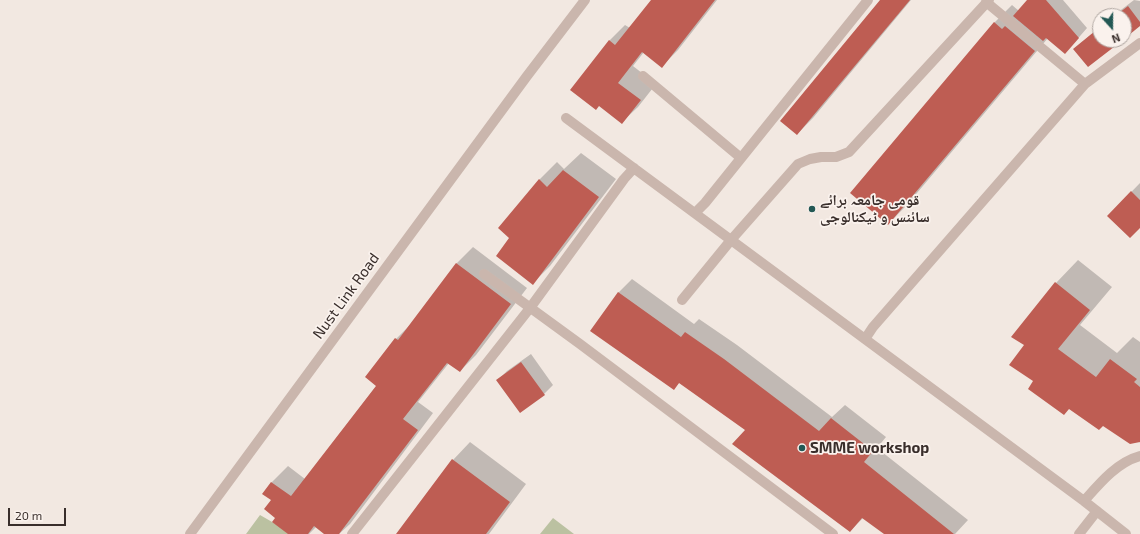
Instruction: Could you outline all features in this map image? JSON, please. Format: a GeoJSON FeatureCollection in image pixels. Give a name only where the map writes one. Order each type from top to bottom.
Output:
{"type":"FeatureCollection","features":[{"type":"Feature","properties":{"kind":"street","name":"Nust Link Road"},"geometry":{"type":"LineString","coordinates":[[190,534],[527,76],[585,0]]}},
{"type":"Feature","properties":{"kind":"street"},"geometry":{"type":"LineString","coordinates":[[695,213],[705,203],[867,0]]}},
{"type":"Feature","properties":{"kind":"street"},"geometry":{"type":"LineString","coordinates":[[682,300],[731,240],[798,164],[810,159],[836,157],[849,152],[988,1],[1085,84]]}},
{"type":"Feature","properties":{"kind":"street"},"geometry":{"type":"LineString","coordinates":[[865,340],[873,327],[1085,84],[1140,43]]}},
{"type":"Feature","properties":{"kind":"street"},"geometry":{"type":"LineString","coordinates":[[643,76],[741,158]]}},
{"type":"Feature","properties":{"kind":"street"},"geometry":{"type":"LineString","coordinates":[[566,118],[1084,501],[1126,534]]}},
{"type":"Feature","properties":{"kind":"street"},"geometry":{"type":"LineString","coordinates":[[352,534],[530,308],[634,168]]}},
{"type":"Feature","properties":{"kind":"street"},"geometry":{"type":"LineString","coordinates":[[484,274],[580,344],[833,534]]}},
{"type":"Feature","properties":{"kind":"street"},"geometry":{"type":"LineString","coordinates":[[1084,501],[1099,483],[1115,470],[1140,456]]}},
{"type":"Feature","properties":{"kind":"street"},"geometry":{"type":"LineString","coordinates":[[1079,534],[1097,511]]}},
{"type":"Feature","properties":{"kind":"green space"},"geometry":{"type":"Polygon","coordinates":[[[260,515],[293,534],[246,534],[260,515]]]}},
{"type":"Feature","properties":{"kind":"green space"},"geometry":{"type":"Polygon","coordinates":[[[553,518],[574,534],[540,534],[553,518]]]}},
{"type":"Feature","properties":{"kind":"building"},"geometry":{"type":"Polygon","coordinates":[[[651,0],[715,0],[662,68],[642,52],[618,83],[641,100],[622,124],[599,106],[596,110],[570,90],[609,40],[615,45],[651,0]]]}},
{"type":"Feature","properties":{"kind":"building"},"geometry":{"type":"Polygon","coordinates":[[[880,0],[910,0],[797,135],[780,121],[880,0]]]}},
{"type":"Feature","properties":{"kind":"building"},"geometry":{"type":"Polygon","coordinates":[[[1027,0],[1046,0],[1079,38],[1065,54],[1046,38],[1043,41],[1013,16],[1027,0]]]}},
{"type":"Feature","properties":{"kind":"building"},"geometry":{"type":"Polygon","coordinates":[[[1132,11],[1140,22],[1140,26],[1132,32],[1132,11]]]}},
{"type":"Feature","properties":{"kind":"building"},"geometry":{"type":"Polygon","coordinates":[[[994,22],[1002,29],[1005,26],[1035,51],[888,225],[850,193],[994,22]]]}},
{"type":"Feature","properties":{"kind":"building"},"geometry":{"type":"Polygon","coordinates":[[[1092,34],[1092,48],[1113,48],[1088,67],[1073,49],[1092,34]]]}},
{"type":"Feature","properties":{"kind":"building"},"geometry":{"type":"Polygon","coordinates":[[[563,170],[599,197],[533,285],[496,256],[509,238],[498,228],[539,179],[547,187],[563,170]]]}},
{"type":"Feature","properties":{"kind":"building"},"geometry":{"type":"Polygon","coordinates":[[[1131,191],[1140,200],[1140,228],[1130,238],[1107,216],[1131,191]]]}},
{"type":"Feature","properties":{"kind":"building"},"geometry":{"type":"Polygon","coordinates":[[[456,263],[511,304],[460,372],[447,363],[403,419],[418,430],[339,534],[324,534],[314,526],[308,534],[288,534],[272,522],[275,518],[264,509],[271,500],[262,494],[271,482],[291,496],[376,386],[365,377],[395,338],[398,340],[456,263]]]}},
{"type":"Feature","properties":{"kind":"building"},"geometry":{"type":"Polygon","coordinates":[[[1055,282],[1090,310],[1058,349],[1096,377],[1110,359],[1137,379],[1134,382],[1140,387],[1140,442],[1130,444],[1103,426],[1099,430],[1069,409],[1064,415],[1028,389],[1033,381],[1009,365],[1024,345],[1011,337],[1055,282]]]}},
{"type":"Feature","properties":{"kind":"building","name":"SMME workshop"},"geometry":{"type":"Polygon","coordinates":[[[618,292],[681,337],[685,332],[724,359],[819,431],[831,418],[873,451],[864,462],[954,534],[884,534],[862,518],[850,532],[732,444],[745,430],[679,383],[674,390],[590,331],[618,292]]]}},
{"type":"Feature","properties":{"kind":"building"},"geometry":{"type":"Polygon","coordinates":[[[521,362],[545,395],[520,413],[496,380],[521,362]]]}},
{"type":"Feature","properties":{"kind":"building"},"geometry":{"type":"Polygon","coordinates":[[[452,459],[510,502],[486,534],[396,534],[452,459]]]}},
{"type":"Feature","properties":{"kind":"place","name":"قومی جامعہ برائے سائنس و ٹیکنالوجی"},"geometry":{"type":"Point","coordinates":[812,209]}},
{"type":"Feature","properties":{"kind":"place","name":"SMME workshop"},"geometry":{"type":"Point","coordinates":[802,448]}}]}
